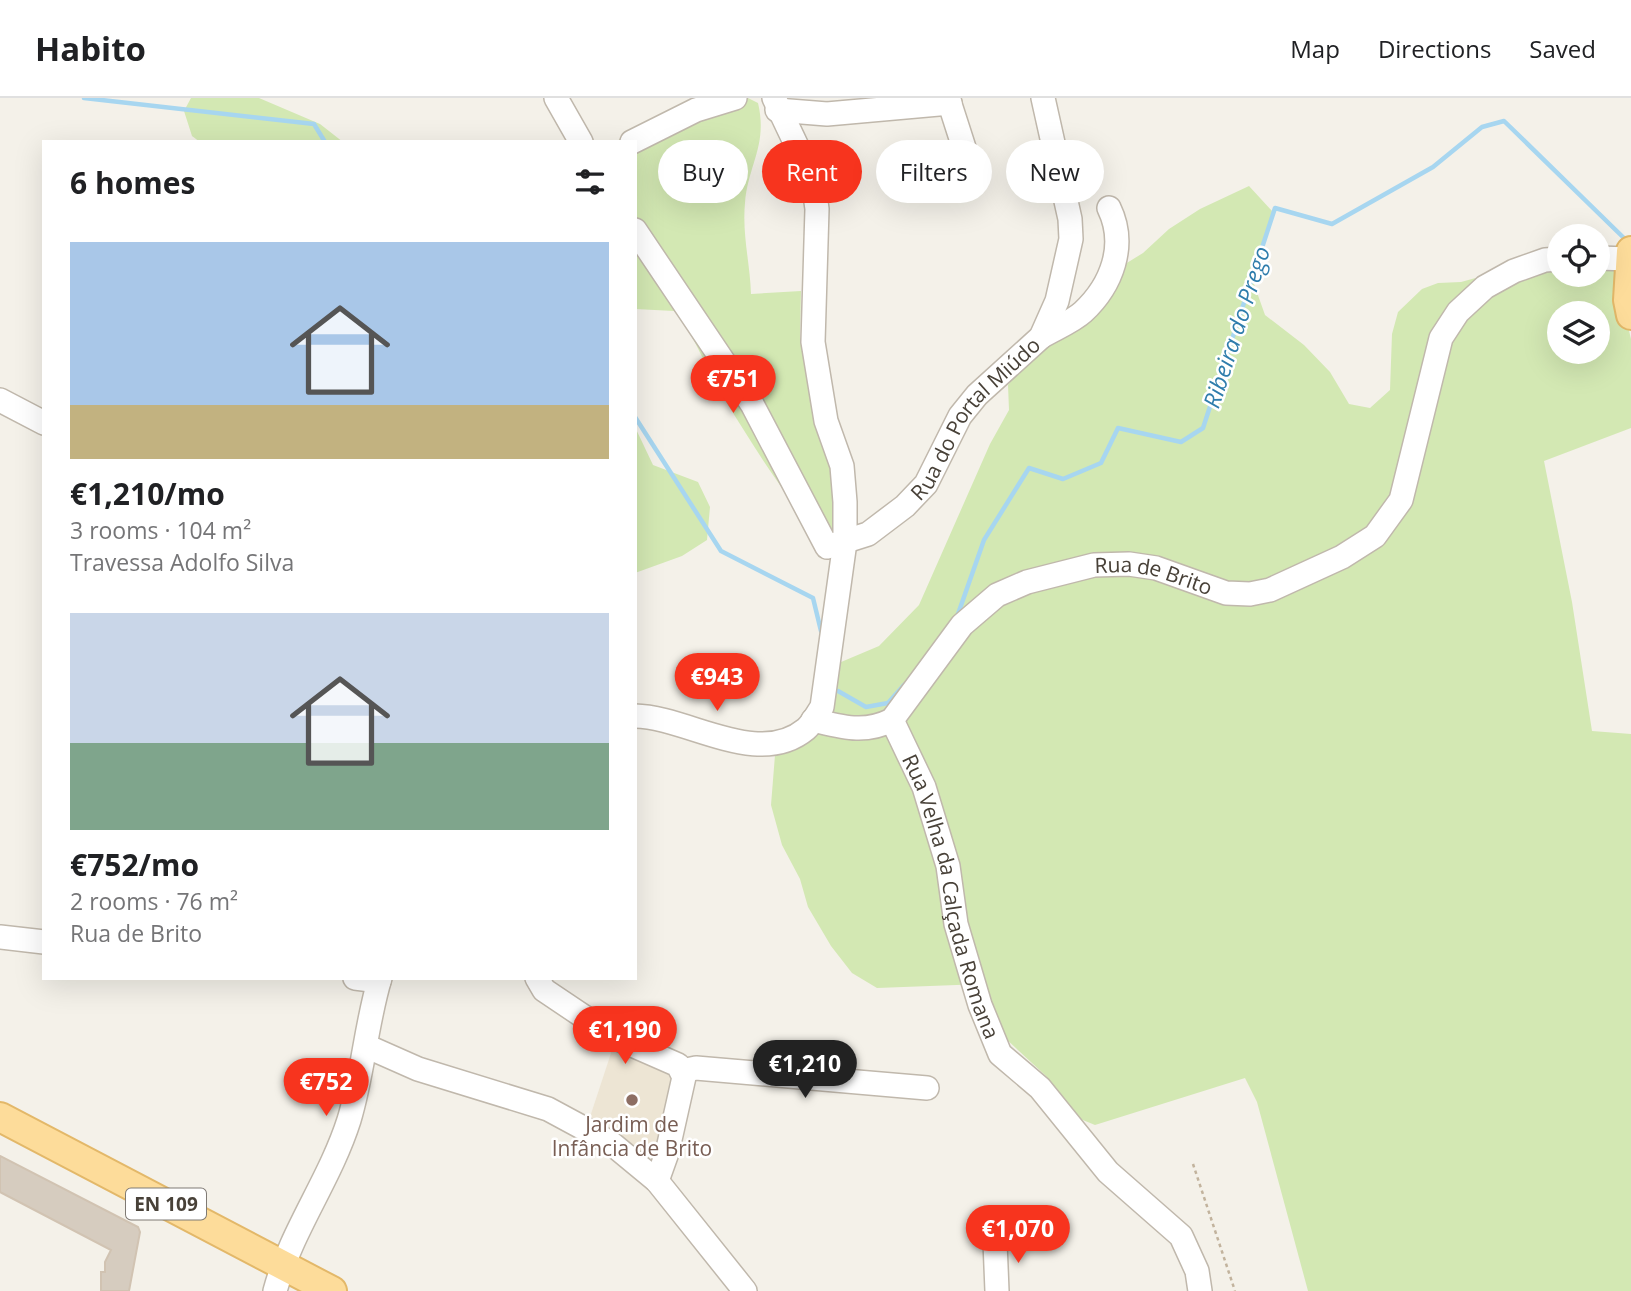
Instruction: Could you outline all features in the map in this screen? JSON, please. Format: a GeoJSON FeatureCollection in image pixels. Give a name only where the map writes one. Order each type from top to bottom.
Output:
{"type":"FeatureCollection","features":[{"type":"Feature","properties":{"kind":"main road"},"geometry":{"type":"LineString","coordinates":[[1630,255],[1628,300],[1631,315]]}},
{"type":"Feature","properties":{"kind":"main road","name":"EN 109"},"geometry":{"type":"LineString","coordinates":[[0,1117],[278,1278],[332,1291]]}},
{"type":"Feature","properties":{"kind":"street"},"geometry":{"type":"LineString","coordinates":[[556,98],[580,140]]}},
{"type":"Feature","properties":{"kind":"street"},"geometry":{"type":"LineString","coordinates":[[635,140],[693,104],[735,98]]}},
{"type":"Feature","properties":{"kind":"street","name":"Rua do Portal Miúdo"},"geometry":{"type":"LineString","coordinates":[[845,542],[868,534],[905,506],[926,484],[960,416],[976,395],[1041,337],[1057,301],[1071,239],[1070,219],[1043,98]]}},
{"type":"Feature","properties":{"kind":"street"},"geometry":{"type":"LineString","coordinates":[[775,104],[827,114],[948,100],[961,140]]}},
{"type":"Feature","properties":{"kind":"street"},"geometry":{"type":"LineString","coordinates":[[637,716],[654,717],[755,744],[787,740],[807,728],[822,707],[845,542],[842,466],[826,421],[813,342],[817,209],[813,180],[775,104]]}},
{"type":"Feature","properties":{"kind":"street"},"geometry":{"type":"LineString","coordinates":[[1041,337],[1081,314],[1106,282],[1115,264],[1117,246],[1114,218],[1109,208]]}},
{"type":"Feature","properties":{"kind":"street"},"geometry":{"type":"LineString","coordinates":[[637,233],[752,404],[827,547],[845,542]]}},
{"type":"Feature","properties":{"kind":"street"},"geometry":{"type":"LineString","coordinates":[[1610,257],[1630,255]]}},
{"type":"Feature","properties":{"kind":"street","name":"Rua de Brito"},"geometry":{"type":"LineString","coordinates":[[892,720],[962,625],[997,596],[1027,582],[1094,565],[1129,564],[1156,568],[1226,593],[1250,594],[1270,590],[1330,563],[1375,536],[1401,500],[1441,338],[1458,312],[1485,287],[1514,271],[1547,260]]}},
{"type":"Feature","properties":{"kind":"street"},"geometry":{"type":"LineString","coordinates":[[0,400],[42,422]]}},
{"type":"Feature","properties":{"kind":"street"},"geometry":{"type":"LineString","coordinates":[[813,720],[851,730],[875,728],[892,720]]}},
{"type":"Feature","properties":{"kind":"street","name":"Rua Velha da Calçada Romana"},"geometry":{"type":"LineString","coordinates":[[892,720],[924,787],[948,866],[956,925],[980,1005],[1000,1054],[1040,1088],[1108,1172],[1181,1236],[1197,1271],[1200,1291]]}},
{"type":"Feature","properties":{"kind":"street"},"geometry":{"type":"LineString","coordinates":[[0,937],[42,942]]}},
{"type":"Feature","properties":{"kind":"street"},"geometry":{"type":"LineString","coordinates":[[278,1278],[327,1178],[349,1119],[379,980]]}},
{"type":"Feature","properties":{"kind":"street"},"geometry":{"type":"LineString","coordinates":[[538,980],[544,989],[614,1037],[678,1065],[682,1071],[684,1077],[667,1153],[657,1181]]}},
{"type":"Feature","properties":{"kind":"street"},"geometry":{"type":"LineString","coordinates":[[366,1046],[418,1069],[548,1109],[611,1143],[657,1181],[746,1291]]}},
{"type":"Feature","properties":{"kind":"street"},"geometry":{"type":"LineString","coordinates":[[682,1071],[696,1068],[926,1088]]}},
{"type":"Feature","properties":{"kind":"street"},"geometry":{"type":"LineString","coordinates":[[995,1241],[997,1291]]}},
{"type":"Feature","properties":{"kind":"path"},"geometry":{"type":"LineString","coordinates":[[1193,1164],[1235,1291]]}},
{"type":"Feature","properties":{"kind":"shaded area","name":"Jardim de Infância de Brito"},"geometry":{"type":"Polygon","coordinates":[[[614,1044],[655,1061],[671,1075],[673,1081],[658,1145],[652,1151],[639,1152],[589,1120],[614,1044]]]}},
{"type":"Feature","properties":{"kind":"green space"},"geometry":{"type":"Polygon","coordinates":[[[191,98],[259,98],[320,124],[340,140],[197,140],[192,136],[184,111],[191,98]]]}},
{"type":"Feature","properties":{"kind":"green space"},"geometry":{"type":"Polygon","coordinates":[[[694,98],[748,98],[758,103],[761,131],[748,186],[748,140],[658,140],[658,203],[745,203],[745,237],[751,294],[801,291],[800,337],[834,476],[833,532],[825,540],[797,508],[759,455],[718,389],[689,332],[674,311],[637,309],[637,140],[619,140],[694,98]]]}},
{"type":"Feature","properties":{"kind":"green space"},"geometry":{"type":"Polygon","coordinates":[[[1249,186],[1272,211],[1254,284],[1265,315],[1304,345],[1330,372],[1349,404],[1370,408],[1390,390],[1392,334],[1398,312],[1422,289],[1438,283],[1461,282],[1501,271],[1547,254],[1547,287],[1610,287],[1610,249],[1615,250],[1617,281],[1631,339],[1631,428],[1544,461],[1572,602],[1592,731],[1631,734],[1631,1291],[1308,1291],[1257,1102],[1245,1078],[1095,1125],[1073,1116],[1046,1076],[1004,1037],[983,984],[877,988],[852,973],[831,946],[808,907],[800,879],[782,845],[771,805],[775,755],[781,738],[827,733],[834,720],[834,665],[879,646],[919,605],[990,444],[1009,410],[1008,385],[1033,351],[1117,269],[1143,253],[1169,229],[1200,209],[1249,186]]]}},
{"type":"Feature","properties":{"kind":"green space"},"geometry":{"type":"Polygon","coordinates":[[[637,431],[653,465],[698,482],[710,507],[707,540],[682,556],[637,572],[637,431]]]}},
{"type":"Feature","properties":{"kind":"building"},"geometry":{"type":"Polygon","coordinates":[[[0,1156],[138,1227],[140,1232],[129,1291],[101,1291],[101,1272],[105,1272],[105,1262],[111,1250],[0,1192],[0,1156]]]}},
{"type":"Feature","properties":{"kind":"waterway","name":"Ribeira do Prego"},"geometry":{"type":"LineString","coordinates":[[84,98],[314,124],[324,140]]}},
{"type":"Feature","properties":{"kind":"waterway","name":"Ribeira do Prego"},"geometry":{"type":"LineString","coordinates":[[958,614],[984,540],[1029,468],[1063,479],[1101,463],[1118,428],[1181,442],[1203,428],[1275,208],[1332,224],[1433,167],[1482,127],[1504,121],[1627,241]]}},
{"type":"Feature","properties":{"kind":"waterway","name":"Ribeira do Prego"},"geometry":{"type":"LineString","coordinates":[[637,420],[721,551],[813,598],[821,631]]}},
{"type":"Feature","properties":{"kind":"waterway","name":"Ribeira do Prego"},"geometry":{"type":"LineString","coordinates":[[838,691],[866,707],[888,703],[904,685]]}},
{"type":"Feature","properties":{"kind":"place","name":"Jardim de Infância de Brito"},"geometry":{"type":"Point","coordinates":[632,1100]}}]}
